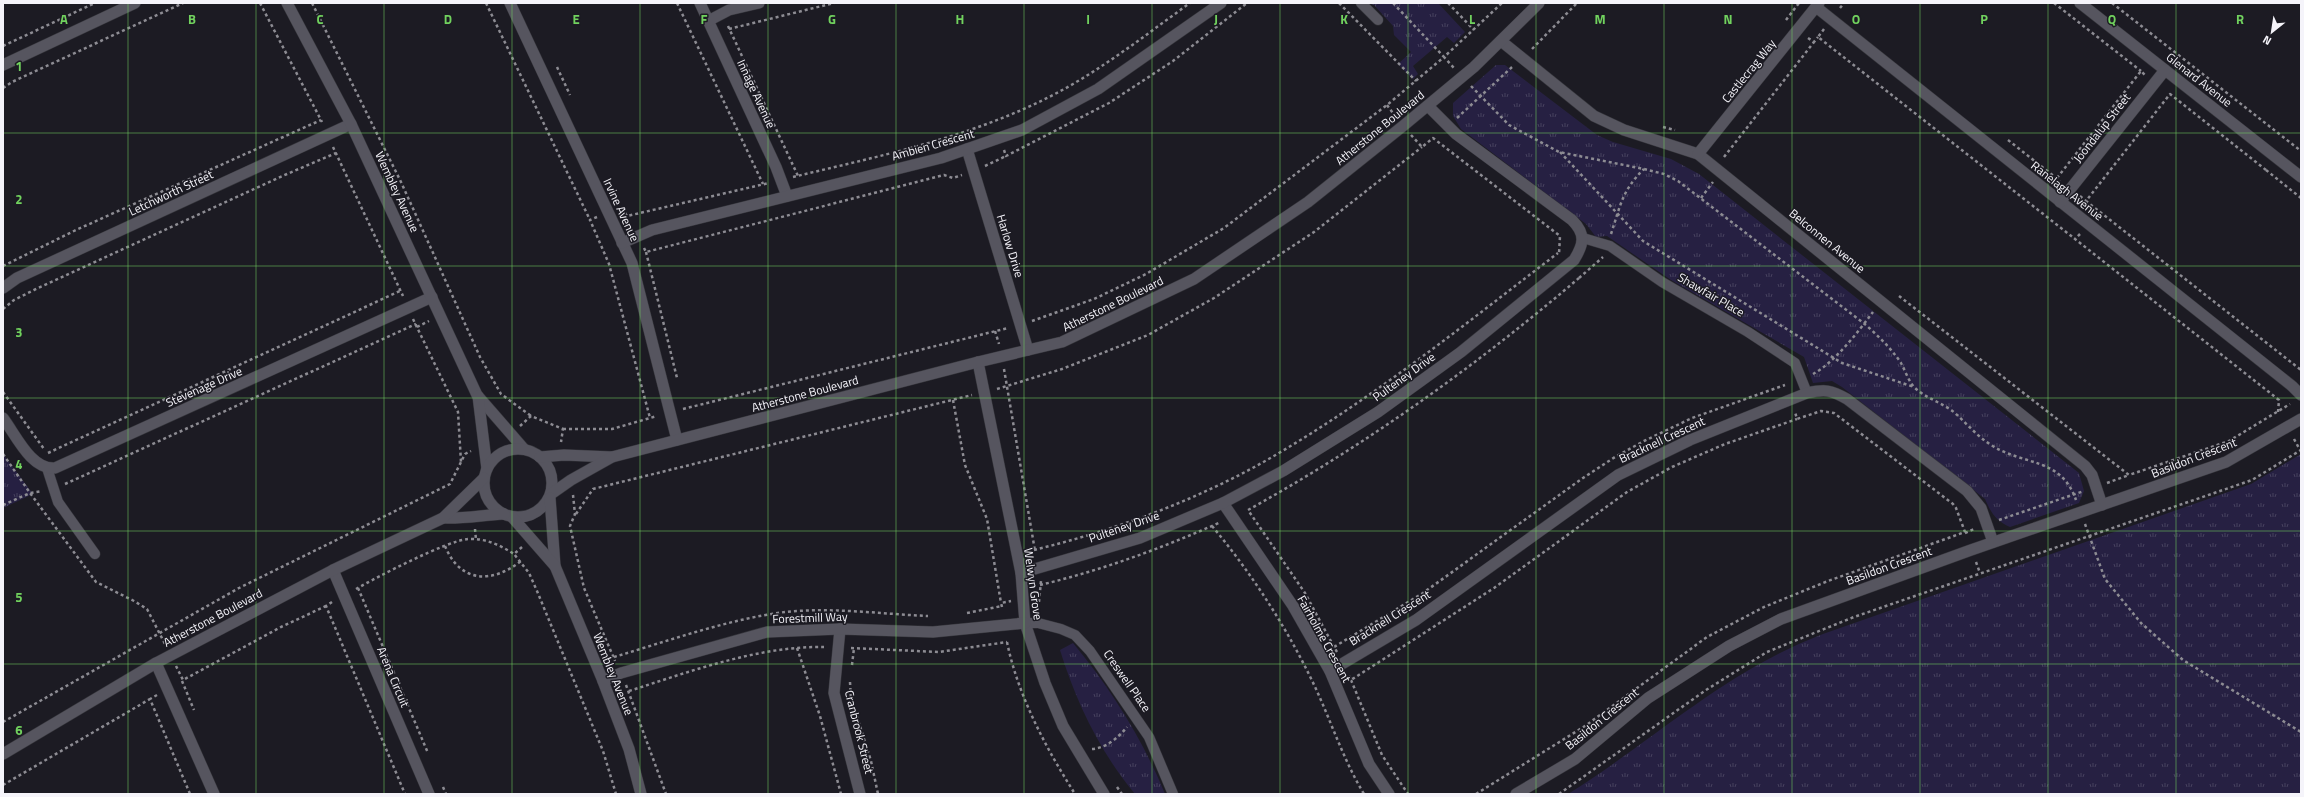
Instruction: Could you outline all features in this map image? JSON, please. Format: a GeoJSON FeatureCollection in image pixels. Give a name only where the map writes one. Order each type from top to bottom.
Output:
{"type":"FeatureCollection","features":[{"type":"Feature","properties":{"kind":"street"},"geometry":{"type":"LineString","coordinates":[[3,65],[135,3]]}},
{"type":"Feature","properties":{"kind":"street","name":"Wembley Avenue"},"geometry":{"type":"LineString","coordinates":[[287,3],[351,124],[477,395],[524,449]]}},
{"type":"Feature","properties":{"kind":"street","name":"Irvine Avenue"},"geometry":{"type":"LineString","coordinates":[[510,3],[608,212],[635,275],[677,440]]}},
{"type":"Feature","properties":{"kind":"street","name":"Innage Avenue"},"geometry":{"type":"LineString","coordinates":[[700,3],[787,196]]}},
{"type":"Feature","properties":{"kind":"street"},"geometry":{"type":"LineString","coordinates":[[708,21],[722,14],[759,3]]}},
{"type":"Feature","properties":{"kind":"street","name":"Ambien Crescent"},"geometry":{"type":"LineString","coordinates":[[622,243],[652,230],[967,149],[1022,130],[1069,106],[1126,71],[1221,3]]}},
{"type":"Feature","properties":{"kind":"street","name":"Glenard Avenue"},"geometry":{"type":"LineString","coordinates":[[2080,3],[2301,177]]}},
{"type":"Feature","properties":{"kind":"street","name":"Atherstone Boulevard"},"geometry":{"type":"LineString","coordinates":[[550,496],[571,480],[612,457],[978,362],[1062,342],[1194,279],[1308,202],[1428,106],[1501,41],[1534,5]]}},
{"type":"Feature","properties":{"kind":"street","name":"Castlecrag Way"},"geometry":{"type":"LineString","coordinates":[[1702,150],[1817,5]]}},
{"type":"Feature","properties":{"kind":"street","name":"Ranelagh Avenue"},"geometry":{"type":"LineString","coordinates":[[1817,5],[2060,202],[2292,386],[2299,398]]}},
{"type":"Feature","properties":{"kind":"street","name":"Belconnen Avenue"},"geometry":{"type":"LineString","coordinates":[[1501,41],[1594,116],[1624,130],[1702,150],[2085,466],[2092,475],[2102,505]]}},
{"type":"Feature","properties":{"kind":"street","name":"Joondalup Street"},"geometry":{"type":"LineString","coordinates":[[2060,202],[2165,70]]}},
{"type":"Feature","properties":{"kind":"street"},"geometry":{"type":"LineString","coordinates":[[1428,106],[1456,134],[1572,220],[1580,228],[1583,238]]}},
{"type":"Feature","properties":{"kind":"street","name":"Letchworth Street"},"geometry":{"type":"LineString","coordinates":[[3,288],[16,278],[351,124]]}},
{"type":"Feature","properties":{"kind":"street","name":"Harlow Drive"},"geometry":{"type":"LineString","coordinates":[[967,149],[1028,350]]}},
{"type":"Feature","properties":{"kind":"street","name":"Pulteney Drive"},"geometry":{"type":"LineString","coordinates":[[1021,573],[1140,538],[1223,503],[1283,471],[1378,412],[1461,352],[1574,260],[1582,249],[1583,238]]}},
{"type":"Feature","properties":{"kind":"street","name":"Stevenage Drive"},"geometry":{"type":"LineString","coordinates":[[51,468],[432,297]]}},
{"type":"Feature","properties":{"kind":"street","name":"Welwyn Grove"},"geometry":{"type":"LineString","coordinates":[[978,362],[1021,573],[1024,623],[1045,683],[1063,726],[1104,794]]}},
{"type":"Feature","properties":{"kind":"street","name":"Bracknell Crescent"},"geometry":{"type":"LineString","coordinates":[[1330,670],[1416,620],[1618,475],[1690,440],[1807,393],[1830,390],[1847,399],[1967,491],[1981,508],[1993,542]]}},
{"type":"Feature","properties":{"kind":"street","name":"Wembley Avenue"},"geometry":{"type":"LineString","coordinates":[[477,395],[486,473]]}},
{"type":"Feature","properties":{"kind":"street"},"geometry":{"type":"LineString","coordinates":[[3,418],[32,457],[40,465],[51,468]]}},
{"type":"Feature","properties":{"kind":"street","name":"Basildon Crescent"},"geometry":{"type":"LineString","coordinates":[[1516,794],[1575,759],[1648,698],[1729,646],[1781,619],[1993,542],[2232,460],[2301,419]]}},
{"type":"Feature","properties":{"kind":"street"},"geometry":{"type":"LineString","coordinates":[[515,449],[524,449],[540,457],[550,471],[552,480],[550,496],[538,512],[530,516],[508,516],[490,503],[486,495],[486,473],[492,461],[502,453],[515,449]]}},
{"type":"Feature","properties":{"kind":"street","name":"Atherstone Boulevard"},"geometry":{"type":"LineString","coordinates":[[540,457],[564,455],[612,457]]}},
{"type":"Feature","properties":{"kind":"street","name":"Atherstone Boulevard"},"geometry":{"type":"LineString","coordinates":[[3,754],[170,655],[333,570],[443,518],[486,473]]}},
{"type":"Feature","properties":{"kind":"street","name":"Wembley Avenue"},"geometry":{"type":"LineString","coordinates":[[550,496],[555,566],[603,681],[629,749],[641,794]]}},
{"type":"Feature","properties":{"kind":"street","name":"Fairholme Crescent"},"geometry":{"type":"LineString","coordinates":[[1223,503],[1293,606],[1330,670],[1369,764],[1389,794]]}},
{"type":"Feature","properties":{"kind":"street","name":"Atherstone Boulevard"},"geometry":{"type":"LineString","coordinates":[[443,518],[462,519],[481,515],[508,516]]}},
{"type":"Feature","properties":{"kind":"street","name":"Wembley Avenue"},"geometry":{"type":"LineString","coordinates":[[508,516],[555,566]]}},
{"type":"Feature","properties":{"kind":"street","name":"Arena Circuit"},"geometry":{"type":"LineString","coordinates":[[333,570],[429,794]]}},
{"type":"Feature","properties":{"kind":"street","name":"Forestmill Way"},"geometry":{"type":"LineString","coordinates":[[603,681],[621,673],[767,632],[840,629],[933,632],[1024,623]]}},
{"type":"Feature","properties":{"kind":"street","name":"Cranbrook Street"},"geometry":{"type":"LineString","coordinates":[[840,629],[834,693],[860,794]]}},
{"type":"Feature","properties":{"kind":"street"},"geometry":{"type":"LineString","coordinates":[[156,663],[214,794]]}},
{"type":"Feature","properties":{"kind":"lane"},"geometry":{"type":"LineString","coordinates":[[1361,3],[1378,20]]}},
{"type":"Feature","properties":{"kind":"lane","name":"Shawfair Place"},"geometry":{"type":"LineString","coordinates":[[1583,238],[1610,246],[1662,282],[1748,332],[1795,363],[1807,393]]}},
{"type":"Feature","properties":{"kind":"lane"},"geometry":{"type":"LineString","coordinates":[[51,468],[58,502],[95,554]]}},
{"type":"Feature","properties":{"kind":"lane","name":"Creswell Place"},"geometry":{"type":"LineString","coordinates":[[1024,623],[1038,623],[1061,629],[1074,635],[1090,651],[1149,737],[1173,794]]}},
{"type":"Feature","properties":{"kind":"path"},"geometry":{"type":"LineString","coordinates":[[3,46],[95,3]]}},
{"type":"Feature","properties":{"kind":"path"},"geometry":{"type":"LineString","coordinates":[[3,88],[12,82],[183,3]]}},
{"type":"Feature","properties":{"kind":"path"},"geometry":{"type":"LineString","coordinates":[[260,3],[321,120],[458,412],[461,462]]}},
{"type":"Feature","properties":{"kind":"path"},"geometry":{"type":"LineString","coordinates":[[312,3],[401,182],[480,356],[501,394],[531,416],[563,429],[612,429],[669,413],[1021,325],[1094,299],[1146,274],[1224,228],[1416,81],[1502,3]]}},
{"type":"Feature","properties":{"kind":"path"},"geometry":{"type":"LineString","coordinates":[[486,3],[590,220],[609,264],[650,418]]}},
{"type":"Feature","properties":{"kind":"path"},"geometry":{"type":"LineString","coordinates":[[677,3],[763,184]]}},
{"type":"Feature","properties":{"kind":"path"},"geometry":{"type":"LineString","coordinates":[[729,29],[834,3]]}},
{"type":"Feature","properties":{"kind":"path"},"geometry":{"type":"LineString","coordinates":[[627,216],[925,145],[1029,106],[1078,80],[1190,3]]}},
{"type":"Feature","properties":{"kind":"path"},"geometry":{"type":"LineString","coordinates":[[1339,3],[1416,81]]}},
{"type":"Feature","properties":{"kind":"path"},"geometry":{"type":"LineString","coordinates":[[1393,3],[1509,125],[1559,152],[1644,169],[1664,174],[1678,181],[1866,325],[1884,342],[1901,363],[1914,387]]}},
{"type":"Feature","properties":{"kind":"path"},"geometry":{"type":"LineString","coordinates":[[1448,3],[1474,30]]}},
{"type":"Feature","properties":{"kind":"path"},"geometry":{"type":"LineString","coordinates":[[1532,49],[1577,3]]}},
{"type":"Feature","properties":{"kind":"path"},"geometry":{"type":"LineString","coordinates":[[1781,26],[1799,3]]}},
{"type":"Feature","properties":{"kind":"path"},"geometry":{"type":"LineString","coordinates":[[1840,8],[1844,3]]}},
{"type":"Feature","properties":{"kind":"path"},"geometry":{"type":"LineString","coordinates":[[2054,3],[2141,71]]}},
{"type":"Feature","properties":{"kind":"path"},"geometry":{"type":"LineString","coordinates":[[2112,3],[2301,152]]}},
{"type":"Feature","properties":{"kind":"path"},"geometry":{"type":"LineString","coordinates":[[722,14],[798,176]]}},
{"type":"Feature","properties":{"kind":"path"},"geometry":{"type":"LineString","coordinates":[[1724,157],[1814,42]]}},
{"type":"Feature","properties":{"kind":"path"},"geometry":{"type":"LineString","coordinates":[[555,62],[574,102]]}},
{"type":"Feature","properties":{"kind":"path"},"geometry":{"type":"LineString","coordinates":[[2266,170],[2170,94],[2086,201],[2301,370]]}},
{"type":"Feature","properties":{"kind":"path"},"geometry":{"type":"LineString","coordinates":[[3,266],[83,227],[321,120]]}},
{"type":"Feature","properties":{"kind":"path"},"geometry":{"type":"LineString","coordinates":[[1702,150],[1724,157],[1730,162]]}},
{"type":"Feature","properties":{"kind":"path"},"geometry":{"type":"LineString","coordinates":[[1559,152],[1642,240],[1842,363],[1914,387],[1955,414],[1974,433],[1998,450],[2052,469],[2064,478],[2074,495],[2105,579],[2128,609],[2161,642],[2206,675],[2301,732]]}},
{"type":"Feature","properties":{"kind":"path"},"geometry":{"type":"LineString","coordinates":[[3,309],[14,300],[41,287],[286,174],[336,153]]}},
{"type":"Feature","properties":{"kind":"path"},"geometry":{"type":"LineString","coordinates":[[646,252],[944,175],[954,178],[1006,156]]}},
{"type":"Feature","properties":{"kind":"path"},"geometry":{"type":"LineString","coordinates":[[590,220],[621,205],[646,252],[677,379]]}},
{"type":"Feature","properties":{"kind":"path"},"geometry":{"type":"LineString","coordinates":[[2099,211],[2076,239],[2279,400],[2277,412]]}},
{"type":"Feature","properties":{"kind":"path"},"geometry":{"type":"LineString","coordinates":[[1034,550],[1094,534],[1142,517],[1222,483],[1266,460],[1326,424],[1425,356],[1558,253]]}},
{"type":"Feature","properties":{"kind":"path"},"geometry":{"type":"LineString","coordinates":[[1334,647],[1305,593],[1248,510],[1312,475],[1436,392],[1483,358],[1579,278]]}},
{"type":"Feature","properties":{"kind":"path"},"geometry":{"type":"LineString","coordinates":[[47,453],[400,290]]}},
{"type":"Feature","properties":{"kind":"path"},"geometry":{"type":"LineString","coordinates":[[1897,295],[2129,475]]}},
{"type":"Feature","properties":{"kind":"path"},"geometry":{"type":"LineString","coordinates":[[3,392],[47,453],[51,468],[64,484]]}},
{"type":"Feature","properties":{"kind":"path"},"geometry":{"type":"LineString","coordinates":[[1971,550],[1965,532],[2229,440],[2299,398]]}},
{"type":"Feature","properties":{"kind":"path"},"geometry":{"type":"LineString","coordinates":[[953,400],[965,465],[987,519],[1007,642],[1024,694],[1044,741],[1075,794]]}},
{"type":"Feature","properties":{"kind":"path"},"geometry":{"type":"LineString","coordinates":[[683,401],[685,409]]}},
{"type":"Feature","properties":{"kind":"path"},"geometry":{"type":"LineString","coordinates":[[509,433],[531,416]]}},
{"type":"Feature","properties":{"kind":"path"},"geometry":{"type":"LineString","coordinates":[[563,429],[560,439],[564,455]]}},
{"type":"Feature","properties":{"kind":"path"},"geometry":{"type":"LineString","coordinates":[[3,722],[238,588],[450,484],[465,454],[483,446]]}},
{"type":"Feature","properties":{"kind":"path"},"geometry":{"type":"LineString","coordinates":[[1559,794],[1706,690],[1767,652],[1854,617],[2252,480],[2301,450]]}},
{"type":"Feature","properties":{"kind":"path"},"geometry":{"type":"LineString","coordinates":[[553,534],[570,526],[576,514],[571,480]]}},
{"type":"Feature","properties":{"kind":"path"},"geometry":{"type":"LineString","coordinates":[[3,505],[30,493],[96,582],[134,601],[147,610],[183,680],[281,627],[445,546],[467,539],[490,542],[514,554],[521,561],[532,579],[580,692],[603,751],[616,794]]}},
{"type":"Feature","properties":{"kind":"path"},"geometry":{"type":"LineString","coordinates":[[570,526],[584,588],[629,691],[666,794]]}},
{"type":"Feature","properties":{"kind":"path"},"geometry":{"type":"LineString","coordinates":[[1212,526],[1239,558],[1285,630],[1316,688],[1345,758],[1364,794]]}},
{"type":"Feature","properties":{"kind":"path"},"geometry":{"type":"LineString","coordinates":[[514,554],[523,546],[533,542]]}},
{"type":"Feature","properties":{"kind":"path"},"geometry":{"type":"LineString","coordinates":[[445,546],[449,558],[456,565],[475,576],[501,575],[521,561]]}},
{"type":"Feature","properties":{"kind":"path"},"geometry":{"type":"LineString","coordinates":[[358,588],[431,759]]}},
{"type":"Feature","properties":{"kind":"path"},"geometry":{"type":"LineString","coordinates":[[1001,602],[1022,599],[1039,594]]}},
{"type":"Feature","properties":{"kind":"path"},"geometry":{"type":"LineString","coordinates":[[326,606],[405,794]]}},
{"type":"Feature","properties":{"kind":"path"},"geometry":{"type":"LineString","coordinates":[[629,691],[756,654],[797,648],[838,647],[939,652],[1007,642]]}},
{"type":"Feature","properties":{"kind":"path"},"geometry":{"type":"LineString","coordinates":[[797,648],[820,716],[841,794]]}},
{"type":"Feature","properties":{"kind":"path"},"geometry":{"type":"LineString","coordinates":[[852,668],[854,648]]}},
{"type":"Feature","properties":{"kind":"path"},"geometry":{"type":"LineString","coordinates":[[851,674],[851,698],[871,761],[878,794]]}},
{"type":"Feature","properties":{"kind":"path"},"geometry":{"type":"LineString","coordinates":[[1351,680],[1382,755],[1408,794]]}},
{"type":"Feature","properties":{"kind":"path"},"geometry":{"type":"LineString","coordinates":[[3,785],[150,699]]}},
{"type":"Feature","properties":{"kind":"path"},"geometry":{"type":"LineString","coordinates":[[1077,749],[1099,748],[1119,738],[1136,716]]}},
{"type":"Feature","properties":{"kind":"path"},"geometry":{"type":"LineString","coordinates":[[440,780],[446,794]]}},
{"type":"Feature","properties":{"kind":"green space"},"geometry":{"type":"Polygon","coordinates":[[[1367,3],[1438,3],[1465,32],[1454,43],[1447,37],[1413,66],[1418,74],[1413,79],[1398,64],[1411,52],[1394,35],[1393,26],[1374,5],[1367,3]]]}},
{"type":"Feature","properties":{"kind":"green space"},"geometry":{"type":"Polygon","coordinates":[[[1496,65],[1505,65],[1597,135],[1613,142],[1671,159],[1699,174],[2079,473],[2084,491],[2079,503],[2010,527],[2005,525],[1994,516],[1985,499],[1842,387],[1832,381],[1813,383],[1804,357],[1671,280],[1607,236],[1596,237],[1586,224],[1461,129],[1453,116],[1453,103],[1496,65]]]}},
{"type":"Feature","properties":{"kind":"green space"},"geometry":{"type":"Polygon","coordinates":[[[3,454],[33,494],[3,508],[3,454]]]}},
{"type":"Feature","properties":{"kind":"green space"},"geometry":{"type":"Polygon","coordinates":[[[2301,454],[2301,794],[1568,794],[1722,687],[1754,667],[1787,650],[1823,634],[2251,484],[2301,454]]]}},
{"type":"Feature","properties":{"kind":"green space"},"geometry":{"type":"Polygon","coordinates":[[[1073,643],[1113,696],[1125,715],[1146,753],[1165,794],[1135,794],[1122,778],[1100,744],[1090,726],[1074,689],[1060,650],[1073,643]]]}}]}
